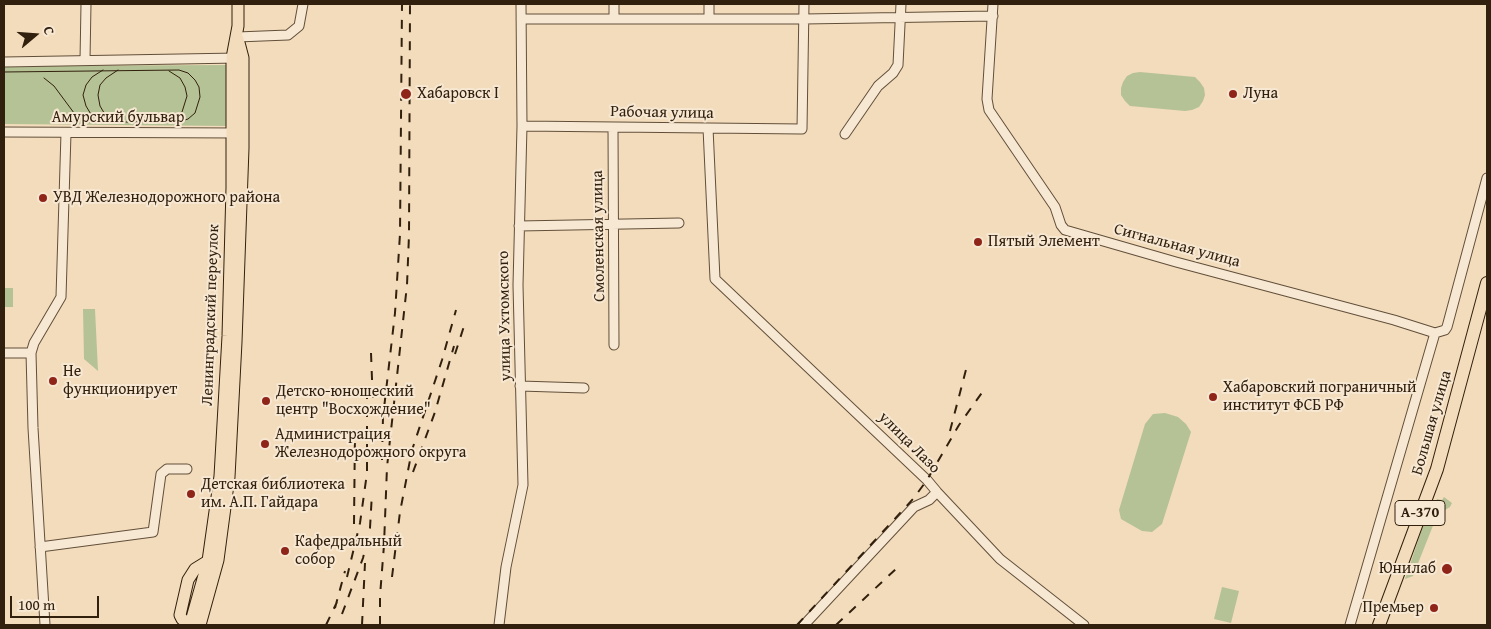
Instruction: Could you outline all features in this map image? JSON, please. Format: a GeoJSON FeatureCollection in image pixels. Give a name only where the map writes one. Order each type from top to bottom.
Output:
{"type":"FeatureCollection","features":[{"type":"Feature","properties":{"kind":"highway","name":"Большая улица"},"geometry":{"type":"LineString","coordinates":[[1379,625],[1437,469],[1487,283]]}},
{"type":"Feature","properties":{"kind":"main road","name":"Ленинградский переулок"},"geometry":{"type":"LineString","coordinates":[[193,625],[208,561],[221,466],[238,133],[238,4]]}},
{"type":"Feature","properties":{"kind":"main road","name":"Ленинградский переулок"},"geometry":{"type":"LineString","coordinates":[[193,625],[218,560],[229,485],[243,148],[238,133]]}},
{"type":"Feature","properties":{"kind":"street"},"geometry":{"type":"LineString","coordinates":[[85,60],[86,4]]}},
{"type":"Feature","properties":{"kind":"street","name":"улица Ухтомского"},"geometry":{"type":"LineString","coordinates":[[499,625],[506,567],[523,485],[518,285],[522,126],[521,4]]}},
{"type":"Feature","properties":{"kind":"street"},"geometry":{"type":"LineString","coordinates":[[614,4],[614,19]]}},
{"type":"Feature","properties":{"kind":"street"},"geometry":{"type":"LineString","coordinates":[[710,4],[710,19]]}},
{"type":"Feature","properties":{"kind":"street"},"geometry":{"type":"LineString","coordinates":[[804,4],[804,20]]}},
{"type":"Feature","properties":{"kind":"street"},"geometry":{"type":"LineString","coordinates":[[845,134],[878,86],[894,73],[898,65],[900,4]]}},
{"type":"Feature","properties":{"kind":"street","name":"Сигнальная улица"},"geometry":{"type":"LineString","coordinates":[[993,4],[987,99],[989,110],[1055,207],[1061,225],[1065,230],[1176,262],[1394,320],[1435,333]]}},
{"type":"Feature","properties":{"kind":"street"},"geometry":{"type":"LineString","coordinates":[[237,37],[288,35],[298,26],[303,6]]}},
{"type":"Feature","properties":{"kind":"street"},"geometry":{"type":"LineString","coordinates":[[521,19],[804,20],[992,16]]}},
{"type":"Feature","properties":{"kind":"street","name":"Рабочая улица"},"geometry":{"type":"LineString","coordinates":[[522,126],[802,129],[804,20]]}},
{"type":"Feature","properties":{"kind":"street"},"geometry":{"type":"LineString","coordinates":[[4,62],[238,58]]}},
{"type":"Feature","properties":{"kind":"street","name":"Смоленская улица"},"geometry":{"type":"LineString","coordinates":[[613,127],[614,345]]}},
{"type":"Feature","properties":{"kind":"street","name":"улица Лазо"},"geometry":{"type":"LineString","coordinates":[[708,128],[716,278],[927,480],[1000,559],[1084,625]]}},
{"type":"Feature","properties":{"kind":"street","name":"Амурский бульвар"},"geometry":{"type":"LineString","coordinates":[[4,132],[238,133]]}},
{"type":"Feature","properties":{"kind":"street"},"geometry":{"type":"LineString","coordinates":[[45,625],[31,353],[34,343],[61,298],[66,133]]}},
{"type":"Feature","properties":{"kind":"street"},"geometry":{"type":"LineString","coordinates":[[1350,625],[1435,333],[1447,327],[1487,178]]}},
{"type":"Feature","properties":{"kind":"street"},"geometry":{"type":"LineString","coordinates":[[519,226],[679,222]]}},
{"type":"Feature","properties":{"kind":"street"},"geometry":{"type":"LineString","coordinates":[[4,353],[31,353]]}},
{"type":"Feature","properties":{"kind":"street"},"geometry":{"type":"LineString","coordinates":[[520,386],[584,388]]}},
{"type":"Feature","properties":{"kind":"street"},"geometry":{"type":"LineString","coordinates":[[40,547],[153,532],[161,474],[167,469],[187,469]]}},
{"type":"Feature","properties":{"kind":"street"},"geometry":{"type":"LineString","coordinates":[[804,625],[914,507],[929,500],[937,492]]}},
{"type":"Feature","properties":{"kind":"green space"},"geometry":{"type":"Polygon","coordinates":[[[228,65],[228,126],[4,124],[4,66],[228,65]]]}},
{"type":"Feature","properties":{"kind":"green space"},"geometry":{"type":"Polygon","coordinates":[[[1140,72],[1195,77],[1204,88],[1205,95],[1203,101],[1199,107],[1185,111],[1130,106],[1121,95],[1121,88],[1127,76],[1140,72]]]}},
{"type":"Feature","properties":{"kind":"green space"},"geometry":{"type":"Polygon","coordinates":[[[4,288],[13,288],[13,307],[4,307],[4,288]]]}},
{"type":"Feature","properties":{"kind":"green space"},"geometry":{"type":"Polygon","coordinates":[[[83,309],[95,309],[98,371],[84,359],[83,309]]]}},
{"type":"Feature","properties":{"kind":"green space"},"geometry":{"type":"Polygon","coordinates":[[[1165,413],[1178,417],[1191,432],[1162,524],[1152,532],[1142,531],[1121,519],[1119,510],[1145,424],[1153,414],[1165,413]]]}},
{"type":"Feature","properties":{"kind":"green space"},"geometry":{"type":"Polygon","coordinates":[[[1444,497],[1452,503],[1445,510],[1440,508],[1413,576],[1405,579],[1431,503],[1435,503],[1437,499],[1442,500],[1444,497]]]}},
{"type":"Feature","properties":{"kind":"green space"},"geometry":{"type":"Polygon","coordinates":[[[1222,587],[1239,591],[1231,623],[1214,619],[1222,587]]]}},
{"type":"Feature","properties":{"kind":"tram line"},"geometry":{"type":"LineString","coordinates":[[102,121],[92,116],[86,106],[83,95],[86,85],[92,77],[103,70]]}},
{"type":"Feature","properties":{"kind":"tram line"},"geometry":{"type":"LineString","coordinates":[[115,121],[106,116],[100,106],[98,95],[100,85],[106,78],[118,70]]}},
{"type":"Feature","properties":{"kind":"tram line"},"geometry":{"type":"LineString","coordinates":[[4,72],[179,70],[188,73],[195,80],[199,87],[200,97],[195,113],[188,119],[178,122],[89,122],[77,117],[54,86],[44,78]]}},
{"type":"Feature","properties":{"kind":"tram line"},"geometry":{"type":"LineString","coordinates":[[169,71],[180,78],[187,96],[182,112],[169,120]]}},
{"type":"Feature","properties":{"kind":"railway"},"geometry":{"type":"LineString","coordinates":[[382,460],[383,417],[395,313],[400,234],[402,4]]}},
{"type":"Feature","properties":{"kind":"railway"},"geometry":{"type":"LineString","coordinates":[[380,625],[387,467],[407,285],[410,4]]}},
{"type":"Feature","properties":{"kind":"railway"},"geometry":{"type":"LineString","coordinates":[[392,577],[400,512],[412,450],[442,360],[456,310]]}},
{"type":"Feature","properties":{"kind":"railway"},"geometry":{"type":"LineString","coordinates":[[455,354],[466,320]]}},
{"type":"Feature","properties":{"kind":"railway"},"geometry":{"type":"LineString","coordinates":[[413,472],[435,412],[454,346]]}},
{"type":"Feature","properties":{"kind":"railway"},"geometry":{"type":"LineString","coordinates":[[371,353],[373,405]]}},
{"type":"Feature","properties":{"kind":"railway"},"geometry":{"type":"LineString","coordinates":[[950,431],[968,362]]}},
{"type":"Feature","properties":{"kind":"railway"},"geometry":{"type":"LineString","coordinates":[[797,625],[913,499],[927,480],[959,425],[986,387]]}},
{"type":"Feature","properties":{"kind":"railway"},"geometry":{"type":"LineString","coordinates":[[347,577],[360,523],[367,473],[367,398]]}},
{"type":"Feature","properties":{"kind":"railway"},"geometry":{"type":"LineString","coordinates":[[354,524],[355,431]]}},
{"type":"Feature","properties":{"kind":"railway"},"geometry":{"type":"LineString","coordinates":[[342,614],[363,558],[370,528],[372,493]]}},
{"type":"Feature","properties":{"kind":"railway"},"geometry":{"type":"LineString","coordinates":[[362,625],[365,563]]}},
{"type":"Feature","properties":{"kind":"railway"},"geometry":{"type":"LineString","coordinates":[[836,625],[898,567]]}},
{"type":"Feature","properties":{"kind":"railway"},"geometry":{"type":"LineString","coordinates":[[335,608],[345,571]]}},
{"type":"Feature","properties":{"kind":"railway"},"geometry":{"type":"LineString","coordinates":[[326,625],[337,602]]}},
{"type":"Feature","properties":{"kind":"place","name":"Хабаровск I"},"geometry":{"type":"Point","coordinates":[406,94]}},
{"type":"Feature","properties":{"kind":"place","name":"Луна"},"geometry":{"type":"Point","coordinates":[1233,94]}},
{"type":"Feature","properties":{"kind":"place","name":"УВД Железнодорожного района"},"geometry":{"type":"Point","coordinates":[43,198]}},
{"type":"Feature","properties":{"kind":"place","name":"Пятый Элемент"},"geometry":{"type":"Point","coordinates":[978,242]}},
{"type":"Feature","properties":{"kind":"place","name":"Не функционирует"},"geometry":{"type":"Point","coordinates":[53,381]}},
{"type":"Feature","properties":{"kind":"place","name":"Хабаровский пограничный институт ФСБ РФ"},"geometry":{"type":"Point","coordinates":[1213,397]}},
{"type":"Feature","properties":{"kind":"place","name":"Детско-юношеский центр \"Восхождение\""},"geometry":{"type":"Point","coordinates":[266,401]}},
{"type":"Feature","properties":{"kind":"place","name":"Администрация Железнодорожного округа"},"geometry":{"type":"Point","coordinates":[265,444]}},
{"type":"Feature","properties":{"kind":"place","name":"Детская библиотека им. А.П. Гайдара"},"geometry":{"type":"Point","coordinates":[191,494]}},
{"type":"Feature","properties":{"kind":"place","name":"Кафедральный собор"},"geometry":{"type":"Point","coordinates":[285,551]}},
{"type":"Feature","properties":{"kind":"place","name":"Юнилаб"},"geometry":{"type":"Point","coordinates":[1447,569]}},
{"type":"Feature","properties":{"kind":"place","name":"Премьер"},"geometry":{"type":"Point","coordinates":[1434,608]}}]}
